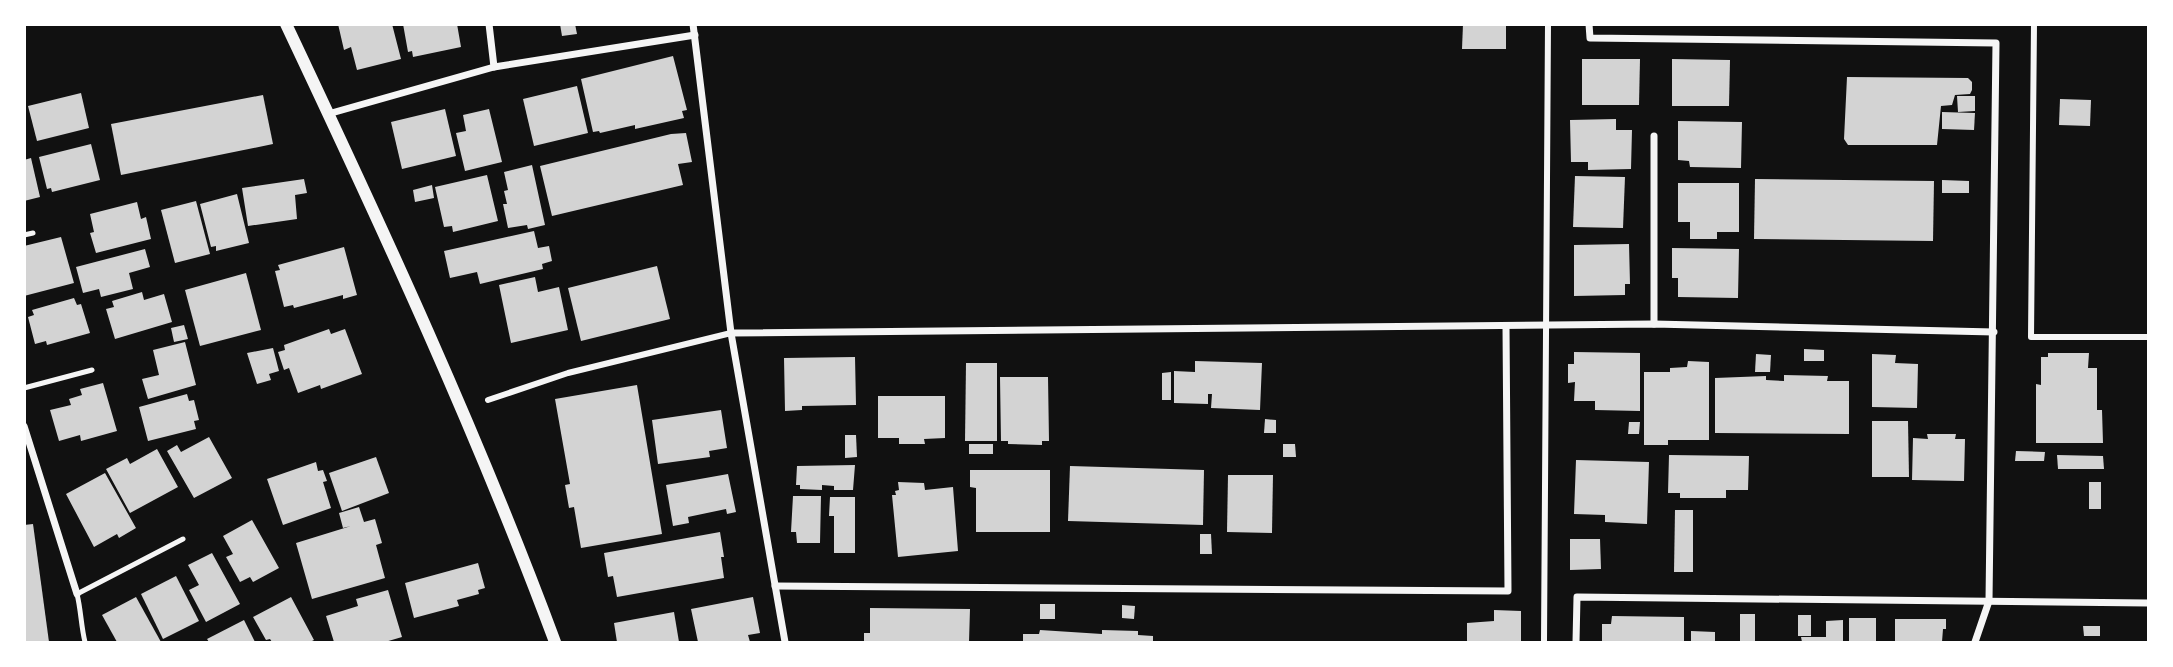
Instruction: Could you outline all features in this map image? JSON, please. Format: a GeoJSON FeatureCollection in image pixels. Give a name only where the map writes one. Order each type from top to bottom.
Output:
{"type":"FeatureCollection","features":[{"type":"Feature","properties":{"kind":"street"},"geometry":{"type":"LineString","coordinates":[[286,24],[502,502],[555,642]]}},
{"type":"Feature","properties":{"kind":"street"},"geometry":{"type":"LineString","coordinates":[[489,24],[494,68]]}},
{"type":"Feature","properties":{"kind":"street"},"geometry":{"type":"LineString","coordinates":[[694,24],[731,333],[785,642]]}},
{"type":"Feature","properties":{"kind":"street"},"geometry":{"type":"LineString","coordinates":[[1544,642],[1548,24]]}},
{"type":"Feature","properties":{"kind":"street"},"geometry":{"type":"LineString","coordinates":[[1589,24],[1590,38],[1996,43],[1989,601],[1975,642]]}},
{"type":"Feature","properties":{"kind":"street"},"geometry":{"type":"LineString","coordinates":[[2034,24],[2031,337],[2148,337]]}},
{"type":"Feature","properties":{"kind":"street"},"geometry":{"type":"LineString","coordinates":[[328,114],[494,68],[695,35]]}},
{"type":"Feature","properties":{"kind":"street"},"geometry":{"type":"LineString","coordinates":[[1654,136],[1654,324]]}},
{"type":"Feature","properties":{"kind":"street"},"geometry":{"type":"LineString","coordinates":[[488,400],[568,373],[731,333],[1654,324],[1994,332]]}},
{"type":"Feature","properties":{"kind":"street"},"geometry":{"type":"LineString","coordinates":[[775,586],[1508,591],[1506,326]]}},
{"type":"Feature","properties":{"kind":"street"},"geometry":{"type":"LineString","coordinates":[[24,426],[77,594]]}},
{"type":"Feature","properties":{"kind":"street"},"geometry":{"type":"LineString","coordinates":[[1576,642],[1577,597],[2148,603]]}},
{"type":"Feature","properties":{"kind":"lane"},"geometry":{"type":"LineString","coordinates":[[24,235],[33,233]]}},
{"type":"Feature","properties":{"kind":"lane"},"geometry":{"type":"LineString","coordinates":[[24,388],[92,370]]}},
{"type":"Feature","properties":{"kind":"lane"},"geometry":{"type":"LineString","coordinates":[[85,642],[79,620],[77,594],[183,539]]}},
{"type":"Feature","properties":{"kind":"building"},"geometry":{"type":"Polygon","coordinates":[[[338,24],[392,24],[401,59],[357,70],[351,47],[344,50],[338,24]]]}},
{"type":"Feature","properties":{"kind":"building"},"geometry":{"type":"Polygon","coordinates":[[[403,24],[457,24],[461,47],[413,57],[412,51],[408,52],[403,24]]]}},
{"type":"Feature","properties":{"kind":"building"},"geometry":{"type":"Polygon","coordinates":[[[560,24],[575,24],[577,34],[562,36],[560,24]]]}},
{"type":"Feature","properties":{"kind":"building"},"geometry":{"type":"Polygon","coordinates":[[[1463,24],[1506,24],[1506,49],[1462,49],[1463,24]]]}},
{"type":"Feature","properties":{"kind":"building"},"geometry":{"type":"Polygon","coordinates":[[[673,56],[687,110],[682,111],[684,118],[635,129],[635,125],[600,133],[593,132],[581,79],[673,56]]]}},
{"type":"Feature","properties":{"kind":"building"},"geometry":{"type":"Polygon","coordinates":[[[1582,59],[1640,59],[1639,105],[1582,105],[1582,59]]]}},
{"type":"Feature","properties":{"kind":"building"},"geometry":{"type":"Polygon","coordinates":[[[1672,59],[1730,60],[1729,106],[1672,106],[1672,59]]]}},
{"type":"Feature","properties":{"kind":"building"},"geometry":{"type":"Polygon","coordinates":[[[1847,77],[1968,78],[1972,82],[1972,90],[1970,94],[1955,95],[1952,105],[1941,106],[1937,145],[1848,145],[1844,139],[1847,77]]]}},
{"type":"Feature","properties":{"kind":"building"},"geometry":{"type":"Polygon","coordinates":[[[577,86],[588,133],[534,146],[523,99],[577,86]]]}},
{"type":"Feature","properties":{"kind":"building"},"geometry":{"type":"Polygon","coordinates":[[[81,93],[89,128],[37,141],[28,106],[81,93]]]}},
{"type":"Feature","properties":{"kind":"building"},"geometry":{"type":"Polygon","coordinates":[[[263,95],[273,144],[121,175],[111,124],[263,95]]]}},
{"type":"Feature","properties":{"kind":"building"},"geometry":{"type":"Polygon","coordinates":[[[1957,96],[1975,96],[1975,111],[1958,112],[1957,96]]]}},
{"type":"Feature","properties":{"kind":"building"},"geometry":{"type":"Polygon","coordinates":[[[2060,99],[2091,100],[2090,126],[2059,125],[2060,99]]]}},
{"type":"Feature","properties":{"kind":"building"},"geometry":{"type":"Polygon","coordinates":[[[445,109],[456,156],[402,169],[391,122],[445,109]]]}},
{"type":"Feature","properties":{"kind":"building"},"geometry":{"type":"Polygon","coordinates":[[[489,109],[502,162],[465,171],[456,133],[466,131],[463,115],[489,109]]]}},
{"type":"Feature","properties":{"kind":"building"},"geometry":{"type":"Polygon","coordinates":[[[1942,112],[1975,113],[1974,130],[1942,129],[1942,112]]]}},
{"type":"Feature","properties":{"kind":"building"},"geometry":{"type":"Polygon","coordinates":[[[1616,119],[1616,130],[1632,130],[1631,169],[1588,170],[1588,162],[1571,162],[1570,120],[1616,119]]]}},
{"type":"Feature","properties":{"kind":"building"},"geometry":{"type":"Polygon","coordinates":[[[1678,121],[1742,122],[1741,168],[1690,167],[1689,161],[1678,160],[1678,121]]]}},
{"type":"Feature","properties":{"kind":"building"},"geometry":{"type":"Polygon","coordinates":[[[686,133],[692,162],[678,164],[683,185],[552,216],[540,166],[671,134],[686,133]]]}},
{"type":"Feature","properties":{"kind":"building"},"geometry":{"type":"Polygon","coordinates":[[[91,144],[100,180],[52,192],[51,188],[47,189],[39,157],[91,144]]]}},
{"type":"Feature","properties":{"kind":"building"},"geometry":{"type":"Polygon","coordinates":[[[31,158],[40,197],[24,201],[24,160],[31,158]]]}},
{"type":"Feature","properties":{"kind":"building"},"geometry":{"type":"Polygon","coordinates":[[[532,165],[545,225],[528,229],[527,225],[508,228],[503,204],[507,204],[504,191],[508,190],[504,172],[532,165]]]}},
{"type":"Feature","properties":{"kind":"building"},"geometry":{"type":"Polygon","coordinates":[[[487,175],[498,221],[453,232],[452,226],[444,227],[435,187],[487,175]]]}},
{"type":"Feature","properties":{"kind":"building"},"geometry":{"type":"Polygon","coordinates":[[[1575,176],[1625,177],[1623,228],[1573,227],[1575,176]]]}},
{"type":"Feature","properties":{"kind":"building"},"geometry":{"type":"Polygon","coordinates":[[[304,179],[307,193],[295,195],[297,219],[248,226],[242,188],[304,179]]]}},
{"type":"Feature","properties":{"kind":"building"},"geometry":{"type":"Polygon","coordinates":[[[1755,179],[1934,181],[1933,241],[1754,239],[1755,179]]]}},
{"type":"Feature","properties":{"kind":"building"},"geometry":{"type":"Polygon","coordinates":[[[1942,180],[1969,181],[1969,193],[1942,193],[1942,180]]]}},
{"type":"Feature","properties":{"kind":"building"},"geometry":{"type":"Polygon","coordinates":[[[1678,183],[1739,183],[1739,232],[1717,232],[1717,239],[1690,239],[1690,222],[1678,222],[1678,183]]]}},
{"type":"Feature","properties":{"kind":"building"},"geometry":{"type":"Polygon","coordinates":[[[432,185],[434,198],[415,202],[413,190],[432,185]]]}},
{"type":"Feature","properties":{"kind":"building"},"geometry":{"type":"Polygon","coordinates":[[[237,194],[249,243],[216,251],[216,246],[211,247],[200,204],[237,194]]]}},
{"type":"Feature","properties":{"kind":"building"},"geometry":{"type":"Polygon","coordinates":[[[196,201],[210,254],[175,263],[161,210],[196,201]]]}},
{"type":"Feature","properties":{"kind":"building"},"geometry":{"type":"Polygon","coordinates":[[[137,202],[141,219],[146,217],[151,239],[96,253],[90,233],[94,232],[90,214],[137,202]]]}},
{"type":"Feature","properties":{"kind":"building"},"geometry":{"type":"Polygon","coordinates":[[[534,231],[538,248],[549,246],[552,261],[542,264],[543,269],[480,284],[477,272],[450,278],[444,251],[534,231]]]}},
{"type":"Feature","properties":{"kind":"building"},"geometry":{"type":"Polygon","coordinates":[[[61,237],[74,283],[24,296],[24,246],[61,237]]]}},
{"type":"Feature","properties":{"kind":"building"},"geometry":{"type":"Polygon","coordinates":[[[1629,244],[1630,284],[1625,284],[1625,295],[1574,296],[1574,245],[1629,244]]]}},
{"type":"Feature","properties":{"kind":"building"},"geometry":{"type":"Polygon","coordinates":[[[344,247],[357,295],[343,299],[343,295],[294,308],[293,305],[284,307],[275,271],[280,270],[278,265],[344,247]]]}},
{"type":"Feature","properties":{"kind":"building"},"geometry":{"type":"Polygon","coordinates":[[[1672,248],[1739,249],[1738,298],[1678,297],[1678,278],[1672,278],[1672,248]]]}},
{"type":"Feature","properties":{"kind":"building"},"geometry":{"type":"Polygon","coordinates":[[[145,249],[150,267],[129,273],[133,289],[101,297],[99,289],[83,293],[76,267],[145,249]]]}},
{"type":"Feature","properties":{"kind":"building"},"geometry":{"type":"Polygon","coordinates":[[[657,266],[670,319],[581,341],[568,288],[657,266]]]}},
{"type":"Feature","properties":{"kind":"building"},"geometry":{"type":"Polygon","coordinates":[[[246,273],[261,330],[200,346],[185,290],[246,273]]]}},
{"type":"Feature","properties":{"kind":"building"},"geometry":{"type":"Polygon","coordinates":[[[535,277],[538,292],[559,287],[568,330],[511,343],[499,285],[535,277]]]}},
{"type":"Feature","properties":{"kind":"building"},"geometry":{"type":"Polygon","coordinates":[[[142,292],[144,300],[164,294],[172,322],[115,339],[106,309],[114,307],[112,301],[142,292]]]}},
{"type":"Feature","properties":{"kind":"building"},"geometry":{"type":"Polygon","coordinates":[[[74,298],[77,305],[81,304],[90,333],[47,345],[46,341],[35,344],[28,317],[34,315],[32,310],[74,298]]]}},
{"type":"Feature","properties":{"kind":"building"},"geometry":{"type":"Polygon","coordinates":[[[184,325],[188,339],[174,342],[171,328],[184,325]]]}},
{"type":"Feature","properties":{"kind":"building"},"geometry":{"type":"Polygon","coordinates":[[[329,329],[331,334],[345,329],[362,374],[321,389],[320,385],[298,393],[289,368],[284,370],[278,352],[285,350],[284,345],[329,329]]]}},
{"type":"Feature","properties":{"kind":"building"},"geometry":{"type":"Polygon","coordinates":[[[185,342],[196,385],[148,399],[142,379],[159,375],[153,350],[185,342]]]}},
{"type":"Feature","properties":{"kind":"building"},"geometry":{"type":"Polygon","coordinates":[[[273,348],[279,371],[269,374],[271,380],[257,384],[247,353],[273,348]]]}},
{"type":"Feature","properties":{"kind":"building"},"geometry":{"type":"Polygon","coordinates":[[[1804,349],[1824,350],[1824,361],[1804,361],[1804,349]]]}},
{"type":"Feature","properties":{"kind":"building"},"geometry":{"type":"Polygon","coordinates":[[[1574,352],[1640,353],[1640,411],[1595,410],[1595,401],[1574,401],[1575,382],[1568,383],[1568,364],[1574,364],[1574,352]]]}},
{"type":"Feature","properties":{"kind":"building"},"geometry":{"type":"Polygon","coordinates":[[[2048,353],[2089,353],[2088,368],[2097,368],[2097,410],[2102,410],[2103,443],[2036,443],[2036,384],[2041,385],[2041,357],[2048,357],[2048,353]]]}},
{"type":"Feature","properties":{"kind":"building"},"geometry":{"type":"Polygon","coordinates":[[[1756,354],[1771,355],[1770,372],[1755,372],[1756,354]]]}},
{"type":"Feature","properties":{"kind":"building"},"geometry":{"type":"Polygon","coordinates":[[[1872,354],[1896,355],[1895,363],[1918,364],[1917,408],[1872,407],[1872,354]]]}},
{"type":"Feature","properties":{"kind":"building"},"geometry":{"type":"Polygon","coordinates":[[[855,357],[856,405],[802,406],[802,410],[785,411],[784,358],[855,357]]]}},
{"type":"Feature","properties":{"kind":"building"},"geometry":{"type":"Polygon","coordinates":[[[1195,361],[1262,363],[1260,410],[1211,408],[1212,394],[1208,394],[1208,404],[1174,403],[1174,371],[1195,372],[1195,361]]]}},
{"type":"Feature","properties":{"kind":"building"},"geometry":{"type":"Polygon","coordinates":[[[1688,361],[1709,362],[1709,440],[1668,440],[1668,445],[1644,445],[1644,372],[1670,372],[1670,368],[1687,367],[1688,361]]]}},
{"type":"Feature","properties":{"kind":"building"},"geometry":{"type":"Polygon","coordinates":[[[966,363],[997,363],[997,441],[965,441],[966,363]]]}},
{"type":"Feature","properties":{"kind":"building"},"geometry":{"type":"Polygon","coordinates":[[[1171,372],[1171,400],[1162,400],[1162,373],[1171,372]]]}},
{"type":"Feature","properties":{"kind":"building"},"geometry":{"type":"Polygon","coordinates":[[[1784,375],[1828,376],[1827,381],[1849,381],[1849,434],[1715,433],[1715,378],[1766,376],[1766,380],[1784,381],[1784,375]]]}},
{"type":"Feature","properties":{"kind":"building"},"geometry":{"type":"Polygon","coordinates":[[[1000,377],[1048,377],[1049,441],[1042,441],[1042,445],[1008,444],[1008,441],[1001,441],[1000,377]]]}},
{"type":"Feature","properties":{"kind":"building"},"geometry":{"type":"Polygon","coordinates":[[[103,383],[117,431],[81,441],[80,435],[59,441],[50,410],[71,405],[69,399],[82,395],[80,389],[103,383]]]}},
{"type":"Feature","properties":{"kind":"building"},"geometry":{"type":"Polygon","coordinates":[[[637,385],[662,534],[581,548],[574,507],[569,508],[565,485],[570,484],[555,399],[637,385]]]}},
{"type":"Feature","properties":{"kind":"building"},"geometry":{"type":"Polygon","coordinates":[[[187,394],[189,401],[194,400],[199,420],[194,421],[196,429],[148,441],[139,407],[187,394]]]}},
{"type":"Feature","properties":{"kind":"building"},"geometry":{"type":"Polygon","coordinates":[[[878,396],[945,396],[945,438],[924,439],[925,444],[899,444],[899,438],[878,438],[878,396]]]}},
{"type":"Feature","properties":{"kind":"building"},"geometry":{"type":"Polygon","coordinates":[[[721,410],[727,448],[709,451],[710,457],[658,464],[652,420],[721,410]]]}},
{"type":"Feature","properties":{"kind":"building"},"geometry":{"type":"Polygon","coordinates":[[[1265,419],[1276,420],[1276,433],[1264,433],[1265,419]]]}},
{"type":"Feature","properties":{"kind":"building"},"geometry":{"type":"Polygon","coordinates":[[[1872,421],[1908,421],[1909,477],[1872,477],[1872,421]]]}},
{"type":"Feature","properties":{"kind":"building"},"geometry":{"type":"Polygon","coordinates":[[[1629,422],[1640,422],[1639,434],[1628,434],[1629,422]]]}},
{"type":"Feature","properties":{"kind":"building"},"geometry":{"type":"Polygon","coordinates":[[[1927,434],[1956,434],[1955,439],[1965,439],[1964,481],[1912,480],[1913,438],[1928,439],[1927,434]]]}},
{"type":"Feature","properties":{"kind":"building"},"geometry":{"type":"Polygon","coordinates":[[[845,435],[856,435],[857,457],[845,458],[845,435]]]}},
{"type":"Feature","properties":{"kind":"building"},"geometry":{"type":"Polygon","coordinates":[[[209,437],[232,478],[194,498],[167,451],[177,445],[181,452],[209,437]]]}},
{"type":"Feature","properties":{"kind":"building"},"geometry":{"type":"Polygon","coordinates":[[[969,444],[993,444],[993,454],[969,454],[969,444]]]}},
{"type":"Feature","properties":{"kind":"building"},"geometry":{"type":"Polygon","coordinates":[[[1283,444],[1295,444],[1296,457],[1283,457],[1283,444]]]}},
{"type":"Feature","properties":{"kind":"building"},"geometry":{"type":"Polygon","coordinates":[[[157,449],[178,487],[130,513],[106,469],[127,458],[130,464],[157,449]]]}},
{"type":"Feature","properties":{"kind":"building"},"geometry":{"type":"Polygon","coordinates":[[[2016,451],[2045,452],[2044,461],[2015,461],[2016,451]]]}},
{"type":"Feature","properties":{"kind":"building"},"geometry":{"type":"Polygon","coordinates":[[[1669,455],[1749,456],[1748,490],[1726,490],[1726,498],[1680,498],[1680,493],[1668,493],[1669,455]]]}},
{"type":"Feature","properties":{"kind":"building"},"geometry":{"type":"Polygon","coordinates":[[[2057,455],[2103,456],[2104,469],[2058,469],[2057,455]]]}},
{"type":"Feature","properties":{"kind":"building"},"geometry":{"type":"Polygon","coordinates":[[[376,457],[389,493],[342,511],[329,473],[376,457]]]}},
{"type":"Feature","properties":{"kind":"building"},"geometry":{"type":"Polygon","coordinates":[[[1576,460],[1649,462],[1647,524],[1605,522],[1605,515],[1574,514],[1576,460]]]}},
{"type":"Feature","properties":{"kind":"building"},"geometry":{"type":"Polygon","coordinates":[[[316,462],[318,471],[323,470],[327,481],[323,482],[331,508],[283,525],[267,479],[316,462]]]}},
{"type":"Feature","properties":{"kind":"building"},"geometry":{"type":"Polygon","coordinates":[[[855,465],[853,490],[834,490],[834,486],[822,485],[822,490],[800,489],[800,485],[796,485],[797,466],[855,465]]]}},
{"type":"Feature","properties":{"kind":"building"},"geometry":{"type":"Polygon","coordinates":[[[1070,466],[1204,470],[1203,525],[1068,521],[1070,466]]]}},
{"type":"Feature","properties":{"kind":"building"},"geometry":{"type":"Polygon","coordinates":[[[970,470],[1050,470],[1050,532],[976,532],[976,488],[970,487],[970,470]]]}},
{"type":"Feature","properties":{"kind":"building"},"geometry":{"type":"Polygon","coordinates":[[[105,473],[136,528],[119,538],[117,534],[94,547],[66,494],[105,473]]]}},
{"type":"Feature","properties":{"kind":"building"},"geometry":{"type":"Polygon","coordinates":[[[728,474],[736,512],[727,514],[726,509],[688,517],[689,523],[673,526],[666,485],[728,474]]]}},
{"type":"Feature","properties":{"kind":"building"},"geometry":{"type":"Polygon","coordinates":[[[1228,475],[1273,475],[1272,533],[1227,532],[1228,475]]]}},
{"type":"Feature","properties":{"kind":"building"},"geometry":{"type":"Polygon","coordinates":[[[898,482],[924,483],[925,490],[953,487],[958,551],[898,557],[892,495],[896,495],[895,491],[899,490],[898,482]]]}},
{"type":"Feature","properties":{"kind":"building"},"geometry":{"type":"Polygon","coordinates":[[[2089,482],[2101,482],[2101,509],[2089,509],[2089,482]]]}},
{"type":"Feature","properties":{"kind":"building"},"geometry":{"type":"Polygon","coordinates":[[[793,496],[821,496],[820,543],[797,543],[796,532],[791,532],[793,496]]]}},
{"type":"Feature","properties":{"kind":"building"},"geometry":{"type":"Polygon","coordinates":[[[830,497],[855,497],[855,553],[834,553],[834,516],[829,516],[830,497]]]}},
{"type":"Feature","properties":{"kind":"building"},"geometry":{"type":"Polygon","coordinates":[[[359,507],[364,522],[375,519],[382,543],[376,545],[385,578],[312,599],[296,543],[351,526],[343,528],[339,513],[359,507]]]}},
{"type":"Feature","properties":{"kind":"building"},"geometry":{"type":"Polygon","coordinates":[[[1675,510],[1693,510],[1693,572],[1674,572],[1675,510]]]}},
{"type":"Feature","properties":{"kind":"building"},"geometry":{"type":"Polygon","coordinates":[[[252,520],[279,568],[253,582],[250,577],[240,582],[226,557],[233,554],[223,536],[252,520]]]}},
{"type":"Feature","properties":{"kind":"building"},"geometry":{"type":"Polygon","coordinates":[[[33,524],[49,642],[24,642],[24,525],[33,524]]]}},
{"type":"Feature","properties":{"kind":"building"},"geometry":{"type":"Polygon","coordinates":[[[720,532],[724,578],[617,597],[613,576],[608,577],[604,553],[720,532]]]}},
{"type":"Feature","properties":{"kind":"building"},"geometry":{"type":"Polygon","coordinates":[[[1200,534],[1211,534],[1212,554],[1200,554],[1200,534]]]}},
{"type":"Feature","properties":{"kind":"building"},"geometry":{"type":"Polygon","coordinates":[[[1570,539],[1600,539],[1601,569],[1570,570],[1570,539]]]}},
{"type":"Feature","properties":{"kind":"building"},"geometry":{"type":"Polygon","coordinates":[[[212,553],[240,604],[206,622],[189,590],[199,585],[188,565],[212,553]]]}},
{"type":"Feature","properties":{"kind":"building"},"geometry":{"type":"Polygon","coordinates":[[[478,563],[485,588],[478,590],[479,594],[457,600],[459,606],[414,618],[405,583],[478,563]]]}},
{"type":"Feature","properties":{"kind":"building"},"geometry":{"type":"Polygon","coordinates":[[[176,576],[199,621],[163,639],[141,594],[176,576]]]}},
{"type":"Feature","properties":{"kind":"building"},"geometry":{"type":"Polygon","coordinates":[[[388,590],[402,637],[385,642],[334,642],[326,616],[358,606],[356,599],[388,590]]]}},
{"type":"Feature","properties":{"kind":"building"},"geometry":{"type":"Polygon","coordinates":[[[136,597],[161,642],[117,642],[102,615],[136,597]]]}},
{"type":"Feature","properties":{"kind":"building"},"geometry":{"type":"Polygon","coordinates":[[[291,597],[314,640],[266,640],[253,617],[291,597]]]}},
{"type":"Feature","properties":{"kind":"building"},"geometry":{"type":"Polygon","coordinates":[[[753,597],[760,633],[748,635],[750,642],[698,642],[691,609],[753,597]]]}},
{"type":"Feature","properties":{"kind":"building"},"geometry":{"type":"Polygon","coordinates":[[[1040,604],[1055,604],[1055,619],[1040,619],[1040,604]]]}},
{"type":"Feature","properties":{"kind":"building"},"geometry":{"type":"Polygon","coordinates":[[[1122,605],[1135,606],[1134,619],[1122,618],[1122,605]]]}},
{"type":"Feature","properties":{"kind":"building"},"geometry":{"type":"Polygon","coordinates":[[[870,608],[970,609],[969,642],[864,642],[864,633],[870,633],[870,608]]]}},
{"type":"Feature","properties":{"kind":"building"},"geometry":{"type":"Polygon","coordinates":[[[1494,610],[1521,611],[1521,642],[1467,642],[1467,623],[1494,621],[1494,610]]]}},
{"type":"Feature","properties":{"kind":"building"},"geometry":{"type":"Polygon","coordinates":[[[674,612],[679,642],[617,642],[614,623],[674,612]]]}},
{"type":"Feature","properties":{"kind":"building"},"geometry":{"type":"Polygon","coordinates":[[[1740,614],[1755,614],[1755,641],[1740,641],[1740,614]]]}},
{"type":"Feature","properties":{"kind":"building"},"geometry":{"type":"Polygon","coordinates":[[[1798,615],[1811,615],[1811,636],[1798,636],[1798,615]]]}},
{"type":"Feature","properties":{"kind":"building"},"geometry":{"type":"Polygon","coordinates":[[[1612,616],[1684,617],[1684,642],[1602,642],[1602,624],[1611,624],[1612,616]]]}},
{"type":"Feature","properties":{"kind":"building"},"geometry":{"type":"Polygon","coordinates":[[[1849,618],[1876,618],[1876,642],[1849,642],[1849,618]]]}},
{"type":"Feature","properties":{"kind":"building"},"geometry":{"type":"Polygon","coordinates":[[[1895,619],[1946,619],[1942,642],[1895,642],[1895,619]]]}},
{"type":"Feature","properties":{"kind":"building"},"geometry":{"type":"Polygon","coordinates":[[[244,620],[255,642],[209,642],[207,639],[244,620]]]}},
{"type":"Feature","properties":{"kind":"building"},"geometry":{"type":"Polygon","coordinates":[[[1843,620],[1843,642],[1802,642],[1801,637],[1826,637],[1826,621],[1843,620]]]}},
{"type":"Feature","properties":{"kind":"building"},"geometry":{"type":"Polygon","coordinates":[[[2083,626],[2100,626],[2100,636],[2084,636],[2083,626]]]}},
{"type":"Feature","properties":{"kind":"building"},"geometry":{"type":"Polygon","coordinates":[[[1040,630],[1102,634],[1102,630],[1138,631],[1138,635],[1153,636],[1153,642],[1023,642],[1023,634],[1039,634],[1040,630]]]}},
{"type":"Feature","properties":{"kind":"building"},"geometry":{"type":"Polygon","coordinates":[[[1691,631],[1715,632],[1715,642],[1691,642],[1691,631]]]}}]}
